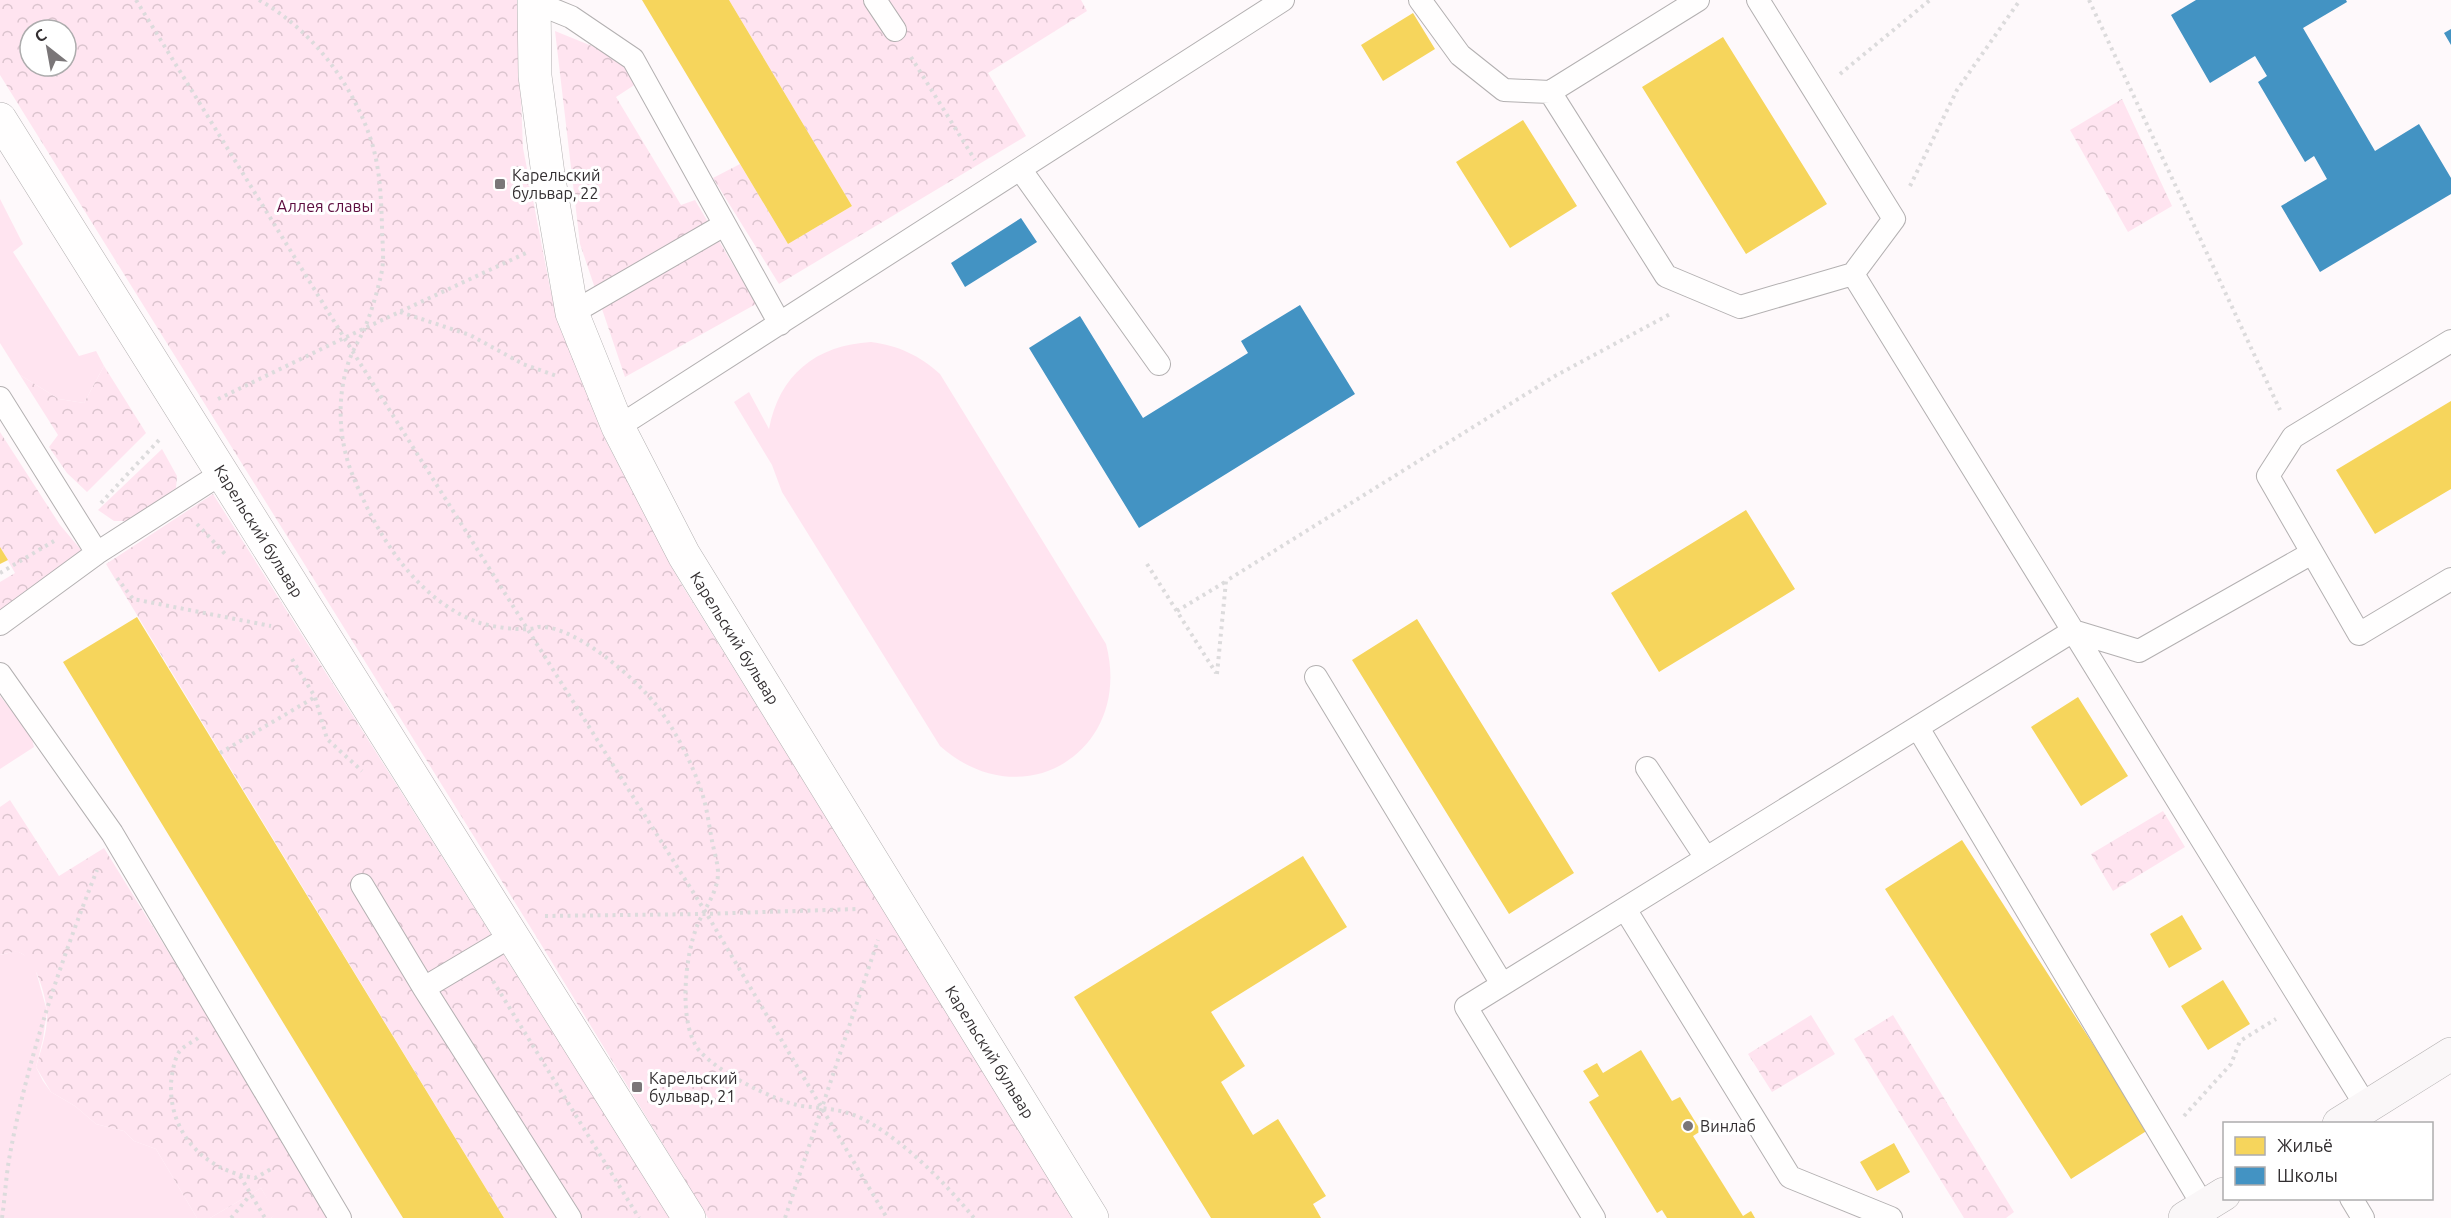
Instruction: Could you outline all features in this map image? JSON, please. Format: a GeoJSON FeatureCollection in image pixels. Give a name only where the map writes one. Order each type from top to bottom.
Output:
{"type":"FeatureCollection","features":[{"type":"Feature","properties":{"kind":"street","name":"Карельский бульвар"},"geometry":{"type":"LineString","coordinates":[[534,1],[535,76],[548,174],[572,313],[618,427],[684,555],[1092,1218]]}},
{"type":"Feature","properties":{"kind":"street","name":"Карельский бульвар"},"geometry":{"type":"LineString","coordinates":[[0,119],[689,1218]]}},
{"type":"Feature","properties":{"kind":"street"},"geometry":{"type":"LineString","coordinates":[[2342,1122],[2451,1054]]}},
{"type":"Feature","properties":{"kind":"lane"},"geometry":{"type":"LineString","coordinates":[[875,0],[895,30]]}},
{"type":"Feature","properties":{"kind":"lane"},"geometry":{"type":"LineString","coordinates":[[618,427],[1283,0]]}},
{"type":"Feature","properties":{"kind":"lane"},"geometry":{"type":"LineString","coordinates":[[1420,0],[1460,55],[1504,90],[1550,92],[1698,0]]}},
{"type":"Feature","properties":{"kind":"lane"},"geometry":{"type":"LineString","coordinates":[[1550,92],[1666,276],[1740,307],[1853,274],[1893,219],[1758,0]]}},
{"type":"Feature","properties":{"kind":"lane"},"geometry":{"type":"LineString","coordinates":[[534,1],[571,17],[633,59],[780,324]]}},
{"type":"Feature","properties":{"kind":"lane"},"geometry":{"type":"LineString","coordinates":[[1020,169],[1159,364]]}},
{"type":"Feature","properties":{"kind":"lane"},"geometry":{"type":"LineString","coordinates":[[572,313],[724,225]]}},
{"type":"Feature","properties":{"kind":"lane"},"geometry":{"type":"LineString","coordinates":[[1853,274],[2367,1106]]}},
{"type":"Feature","properties":{"kind":"lane"},"geometry":{"type":"LineString","coordinates":[[2451,341],[2293,437],[2268,476],[2359,634],[2451,579]]}},
{"type":"Feature","properties":{"kind":"lane"},"geometry":{"type":"LineString","coordinates":[[0,398],[97,553]]}},
{"type":"Feature","properties":{"kind":"lane"},"geometry":{"type":"LineString","coordinates":[[0,624],[97,553],[222,473]]}},
{"type":"Feature","properties":{"kind":"lane"},"geometry":{"type":"LineString","coordinates":[[1593,1218],[1466,1007],[2073,631],[2139,651],[2312,553]]}},
{"type":"Feature","properties":{"kind":"lane"},"geometry":{"type":"LineString","coordinates":[[0,674],[112,833],[340,1218]]}},
{"type":"Feature","properties":{"kind":"lane"},"geometry":{"type":"LineString","coordinates":[[1316,677],[1502,984]]}},
{"type":"Feature","properties":{"kind":"lane"},"geometry":{"type":"LineString","coordinates":[[1917,728],[2205,1206]]}},
{"type":"Feature","properties":{"kind":"lane"},"geometry":{"type":"LineString","coordinates":[[1647,768],[1706,858]]}},
{"type":"Feature","properties":{"kind":"lane"},"geometry":{"type":"LineString","coordinates":[[362,885],[424,988],[570,1218]]}},
{"type":"Feature","properties":{"kind":"lane"},"geometry":{"type":"LineString","coordinates":[[1624,909],[1790,1177],[1891,1218]]}},
{"type":"Feature","properties":{"kind":"lane"},"geometry":{"type":"LineString","coordinates":[[424,988],[513,934]]}},
{"type":"Feature","properties":{"kind":"lane"},"geometry":{"type":"LineString","coordinates":[[2352,1200],[2363,1218]]}},
{"type":"Feature","properties":{"kind":"path"},"geometry":{"type":"LineString","coordinates":[[136,0],[353,352],[705,913],[887,1218]]}},
{"type":"Feature","properties":{"kind":"path"},"geometry":{"type":"LineString","coordinates":[[259,0],[304,32],[335,70],[356,103],[371,140],[381,186],[382,271],[365,328],[346,369],[341,407],[341,434],[350,469],[388,543],[410,574],[433,596],[480,623],[511,629],[541,626],[560,630],[588,646],[624,673],[662,714],[682,747],[703,794],[718,875],[689,953],[686,1012],[696,1046],[712,1062],[732,1076],[765,1094],[800,1106],[821,1106],[843,1111],[872,1124],[949,1187],[974,1218]]}},
{"type":"Feature","properties":{"kind":"path"},"geometry":{"type":"LineString","coordinates":[[1816,93],[1930,0]]}},
{"type":"Feature","properties":{"kind":"path"},"geometry":{"type":"LineString","coordinates":[[1893,219],[1957,90],[2020,0]]}},
{"type":"Feature","properties":{"kind":"path"},"geometry":{"type":"LineString","coordinates":[[2089,0],[2293,437]]}},
{"type":"Feature","properties":{"kind":"path"},"geometry":{"type":"LineString","coordinates":[[895,30],[992,188]]}},
{"type":"Feature","properties":{"kind":"path"},"geometry":{"type":"LineString","coordinates":[[218,400],[365,328],[529,252]]}},
{"type":"Feature","properties":{"kind":"path"},"geometry":{"type":"LineString","coordinates":[[1177,611],[1555,376],[1707,293]]}},
{"type":"Feature","properties":{"kind":"path"},"geometry":{"type":"LineString","coordinates":[[400,312],[470,335],[524,364],[564,378]]}},
{"type":"Feature","properties":{"kind":"path"},"geometry":{"type":"LineString","coordinates":[[175,502],[226,554],[231,563]]}},
{"type":"Feature","properties":{"kind":"path"},"geometry":{"type":"LineString","coordinates":[[97,553],[134,599],[272,626],[266,617]]}},
{"type":"Feature","properties":{"kind":"path"},"geometry":{"type":"LineString","coordinates":[[1148,564],[1217,674],[1226,581]]}},
{"type":"Feature","properties":{"kind":"path"},"geometry":{"type":"LineString","coordinates":[[290,657],[315,697],[327,739],[359,767],[366,777]]}},
{"type":"Feature","properties":{"kind":"path"},"geometry":{"type":"LineString","coordinates":[[220,753],[315,697]]}},
{"type":"Feature","properties":{"kind":"path"},"geometry":{"type":"LineString","coordinates":[[545,916],[865,908]]}},
{"type":"Feature","properties":{"kind":"path"},"geometry":{"type":"LineString","coordinates":[[2,1218],[9,1156],[30,1065],[80,913]]}},
{"type":"Feature","properties":{"kind":"path"},"geometry":{"type":"LineString","coordinates":[[785,1218],[880,932]]}},
{"type":"Feature","properties":{"kind":"path"},"geometry":{"type":"LineString","coordinates":[[478,957],[639,1218]]}},
{"type":"Feature","properties":{"kind":"path"},"geometry":{"type":"LineString","coordinates":[[2164,1139],[2230,1064],[2240,1041],[2302,1002]]}},
{"type":"Feature","properties":{"kind":"path"},"geometry":{"type":"LineString","coordinates":[[180,1051],[174,1064],[171,1092],[176,1119],[182,1132],[207,1160],[226,1172],[255,1178]]}},
{"type":"Feature","properties":{"kind":"path"},"geometry":{"type":"LineString","coordinates":[[240,1176],[265,1218]]}},
{"type":"Feature","properties":{"kind":"path"},"geometry":{"type":"LineString","coordinates":[[231,1218],[251,1194]]}},
{"type":"Feature","properties":{"kind":"green space","name":"Аллея славы"},"geometry":{"type":"Polygon","coordinates":[[[0,0],[517,0],[523,148],[550,288],[605,439],[680,582],[1075,1218],[708,1218],[539,941],[0,75],[0,0]]]}},
{"type":"Feature","properties":{"kind":"green space"},"geometry":{"type":"Polygon","coordinates":[[[729,0],[1081,0],[1087,11],[988,73],[1026,136],[779,284],[713,178],[740,164],[788,244],[852,206],[729,0]]]}},
{"type":"Feature","properties":{"kind":"green space"},"geometry":{"type":"Polygon","coordinates":[[[555,31],[619,57],[639,82],[616,97],[681,205],[695,200],[756,304],[625,377],[580,244],[555,31]]]}},
{"type":"Feature","properties":{"kind":"green space"},"geometry":{"type":"Polygon","coordinates":[[[2122,99],[2172,206],[2128,232],[2070,130],[2122,99]]]}},
{"type":"Feature","properties":{"kind":"green space"},"geometry":{"type":"Polygon","coordinates":[[[0,199],[23,244],[13,252],[79,356],[96,351],[104,366],[84,403],[59,399],[20,375],[0,343],[0,199]]]}},
{"type":"Feature","properties":{"kind":"green space"},"geometry":{"type":"Polygon","coordinates":[[[871,342],[908,352],[940,374],[1106,644],[1110,682],[1104,715],[1088,743],[1065,763],[1036,774],[1005,776],[972,767],[940,746],[782,492],[772,465],[734,402],[749,392],[769,429],[781,393],[803,366],[833,349],[871,342]]]}},
{"type":"Feature","properties":{"kind":"green space"},"geometry":{"type":"Polygon","coordinates":[[[104,366],[146,433],[87,492],[67,473],[49,447],[58,435],[20,375],[59,399],[84,403],[104,366]]]}},
{"type":"Feature","properties":{"kind":"green space"},"geometry":{"type":"Polygon","coordinates":[[[0,432],[60,525],[83,552],[0,613],[0,582],[15,573],[0,547],[0,432]]]}},
{"type":"Feature","properties":{"kind":"green space"},"geometry":{"type":"Polygon","coordinates":[[[162,449],[177,476],[176,488],[131,521],[114,521],[98,510],[162,449]]]}},
{"type":"Feature","properties":{"kind":"green space"},"geometry":{"type":"Polygon","coordinates":[[[213,494],[670,1218],[504,1218],[106,564],[213,494]]]}},
{"type":"Feature","properties":{"kind":"green space"},"geometry":{"type":"Polygon","coordinates":[[[0,696],[31,735],[34,747],[0,769],[0,696]]]}},
{"type":"Feature","properties":{"kind":"green space"},"geometry":{"type":"Polygon","coordinates":[[[10,800],[59,876],[104,848],[333,1218],[271,1218],[275,1213],[261,1188],[210,1218],[197,1218],[156,1149],[134,1141],[124,1131],[96,1124],[75,1106],[51,1092],[36,1067],[47,1019],[44,996],[38,978],[30,961],[24,955],[11,952],[0,955],[0,807],[10,800]]]}},
{"type":"Feature","properties":{"kind":"green space"},"geometry":{"type":"Polygon","coordinates":[[[2163,811],[2185,847],[2113,891],[2091,854],[2163,811]]]}},
{"type":"Feature","properties":{"kind":"green space"},"geometry":{"type":"Polygon","coordinates":[[[17,951],[28,957],[35,968],[47,1011],[36,1067],[43,1081],[51,1092],[75,1106],[96,1124],[124,1131],[134,1141],[156,1149],[197,1218],[0,1218],[0,955],[17,951]]]}},
{"type":"Feature","properties":{"kind":"green space"},"geometry":{"type":"Polygon","coordinates":[[[1811,1015],[1835,1054],[1772,1092],[1748,1054],[1811,1015]]]}},
{"type":"Feature","properties":{"kind":"green space"},"geometry":{"type":"Polygon","coordinates":[[[1893,1015],[2014,1212],[2006,1218],[1964,1218],[1854,1039],[1893,1015]]]}},
{"type":"Feature","properties":{"kind":"green space"},"geometry":{"type":"Polygon","coordinates":[[[261,1188],[276,1213],[271,1218],[210,1218],[261,1188]]]}},
{"type":"Feature","properties":{"kind":"building: Жильё"},"geometry":{"type":"Polygon","coordinates":[[[642,0],[729,0],[852,206],[788,244],[642,0]]]}},
{"type":"Feature","properties":{"kind":"building: Жильё"},"geometry":{"type":"Polygon","coordinates":[[[1413,13],[1435,49],[1383,81],[1361,45],[1413,13]]]}},
{"type":"Feature","properties":{"kind":"building: Жильё"},"geometry":{"type":"Polygon","coordinates":[[[1723,37],[1827,204],[1746,254],[1642,87],[1723,37]]]}},
{"type":"Feature","properties":{"kind":"building: Жильё"},"geometry":{"type":"Polygon","coordinates":[[[1523,120],[1577,206],[1510,248],[1456,162],[1523,120]]]}},
{"type":"Feature","properties":{"kind":"building: Жильё"},"geometry":{"type":"Polygon","coordinates":[[[2451,401],[2451,489],[2375,534],[2336,470],[2451,401]]]}},
{"type":"Feature","properties":{"kind":"building: Жильё"},"geometry":{"type":"Polygon","coordinates":[[[1746,510],[1795,589],[1659,672],[1611,593],[1746,510]]]}},
{"type":"Feature","properties":{"kind":"building: Жильё"},"geometry":{"type":"Polygon","coordinates":[[[0,547],[8,560],[0,564],[0,547]]]}},
{"type":"Feature","properties":{"kind":"building: Жильё"},"geometry":{"type":"Polygon","coordinates":[[[137,617],[504,1218],[403,1218],[364,1155],[63,662],[137,617]]]}},
{"type":"Feature","properties":{"kind":"building: Жильё"},"geometry":{"type":"Polygon","coordinates":[[[1417,619],[1574,873],[1509,914],[1352,660],[1417,619]]]}},
{"type":"Feature","properties":{"kind":"building: Жильё"},"geometry":{"type":"Polygon","coordinates":[[[2078,697],[2128,776],[2081,806],[2031,727],[2078,697]]]}},
{"type":"Feature","properties":{"kind":"building: Жильё"},"geometry":{"type":"Polygon","coordinates":[[[1962,840],[2148,1130],[2071,1179],[1885,889],[1962,840]]]}},
{"type":"Feature","properties":{"kind":"building: Жильё"},"geometry":{"type":"Polygon","coordinates":[[[1303,856],[1347,927],[1211,1012],[1245,1066],[1221,1082],[1253,1135],[1278,1119],[1326,1196],[1313,1204],[1321,1218],[1211,1218],[1074,997],[1303,856]]]}},
{"type":"Feature","properties":{"kind":"building: Жильё"},"geometry":{"type":"Polygon","coordinates":[[[2182,915],[2202,949],[2169,968],[2150,934],[2182,915]]]}},
{"type":"Feature","properties":{"kind":"building: Жильё"},"geometry":{"type":"Polygon","coordinates":[[[2223,980],[2250,1024],[2208,1050],[2181,1006],[2223,980]]]}},
{"type":"Feature","properties":{"kind":"building: Жильё"},"geometry":{"type":"Polygon","coordinates":[[[1641,1050],[1672,1101],[1680,1097],[1701,1131],[1693,1136],[1743,1216],[1751,1211],[1755,1218],[1667,1218],[1662,1210],[1657,1213],[1589,1102],[1599,1096],[1583,1071],[1597,1063],[1603,1073],[1641,1050]]]}},
{"type":"Feature","properties":{"kind":"building: Жильё"},"geometry":{"type":"Polygon","coordinates":[[[1894,1143],[1910,1172],[1877,1191],[1860,1162],[1894,1143]]]}},
{"type":"Feature","properties":{"kind":"building: Школы"},"geometry":{"type":"Polygon","coordinates":[[[2196,0],[2346,0],[2347,2],[2303,28],[2375,151],[2419,124],[2451,178],[2451,194],[2320,272],[2281,206],[2327,179],[2314,156],[2305,162],[2258,82],[2267,76],[2255,56],[2210,83],[2171,15],[2196,0]]]}},
{"type":"Feature","properties":{"kind":"building: Школы"},"geometry":{"type":"Polygon","coordinates":[[[2451,29],[2451,45],[2444,33],[2451,29]]]}},
{"type":"Feature","properties":{"kind":"building: Школы"},"geometry":{"type":"Polygon","coordinates":[[[1021,218],[1037,242],[965,287],[951,263],[1021,218]]]}},
{"type":"Feature","properties":{"kind":"building: Школы"},"geometry":{"type":"Polygon","coordinates":[[[1300,305],[1355,394],[1139,528],[1029,348],[1080,316],[1143,418],[1248,353],[1241,341],[1300,305]]]}},
{"type":"Feature","properties":{"kind":"place","name":"Карельский бульвар, 22"},"geometry":{"type":"Point","coordinates":[500,184]}},
{"type":"Feature","properties":{"kind":"place","name":"Карельский бульвар, 21"},"geometry":{"type":"Point","coordinates":[637,1087]}},
{"type":"Feature","properties":{"kind":"place","name":"Винлаб"},"geometry":{"type":"Point","coordinates":[1688,1126]}}]}
